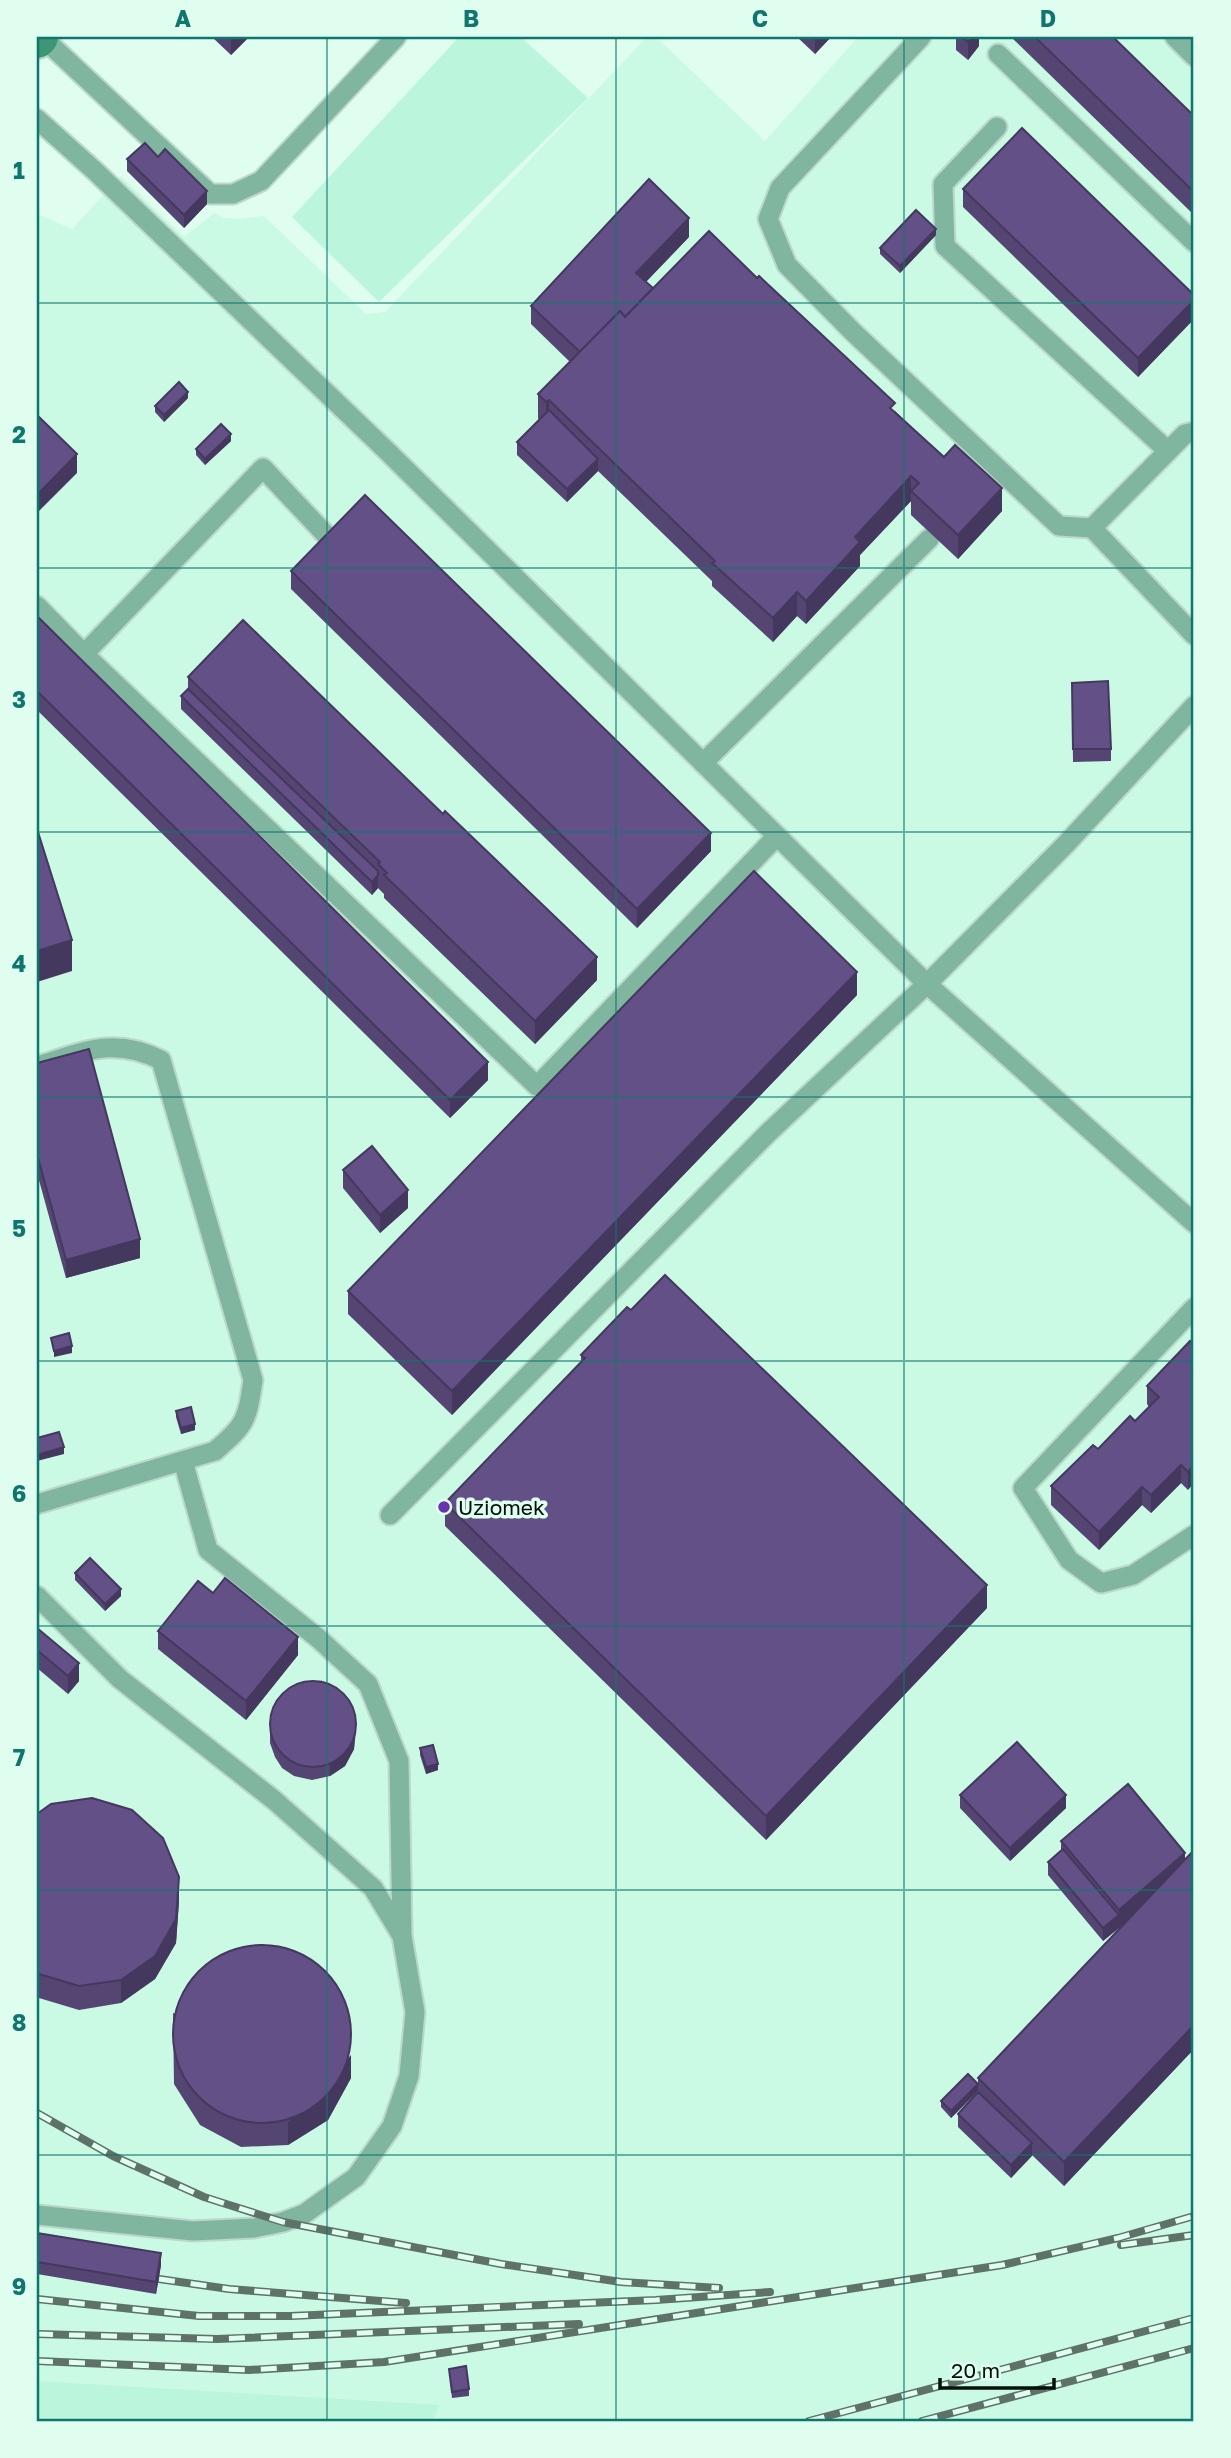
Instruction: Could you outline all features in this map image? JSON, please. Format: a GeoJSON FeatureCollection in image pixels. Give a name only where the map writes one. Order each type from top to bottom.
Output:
{"type":"FeatureCollection","features":[{"type":"Feature","properties":{"kind":"lane"},"geometry":{"type":"LineString","coordinates":[[39,38],[210,194],[233,194],[261,181],[396,37]]}},
{"type":"Feature","properties":{"kind":"lane"},"geometry":{"type":"LineString","coordinates":[[921,37],[780,188],[768,219],[787,265],[863,341],[1059,526],[1092,528],[1194,635]]}},
{"type":"Feature","properties":{"kind":"lane"},"geometry":{"type":"LineString","coordinates":[[1175,37],[1194,56]]}},
{"type":"Feature","properties":{"kind":"lane"},"geometry":{"type":"LineString","coordinates":[[998,54],[1194,242]]}},
{"type":"Feature","properties":{"kind":"lane"},"geometry":{"type":"LineString","coordinates":[[37,119],[105,180],[388,452],[927,984],[1194,1223]]}},
{"type":"Feature","properties":{"kind":"lane"},"geometry":{"type":"LineString","coordinates":[[997,127],[943,184],[945,246],[1168,452]]}},
{"type":"Feature","properties":{"kind":"lane"},"geometry":{"type":"LineString","coordinates":[[1092,528],[1185,434],[1194,432]]}},
{"type":"Feature","properties":{"kind":"lane"},"geometry":{"type":"LineString","coordinates":[[84,654],[263,468],[326,535]]}},
{"type":"Feature","properties":{"kind":"lane"},"geometry":{"type":"LineString","coordinates":[[703,763],[929,539]]}},
{"type":"Feature","properties":{"kind":"lane"},"geometry":{"type":"LineString","coordinates":[[37,606],[537,1086],[778,836]]}},
{"type":"Feature","properties":{"kind":"lane"},"geometry":{"type":"LineString","coordinates":[[390,1515],[769,1132],[927,984],[1066,844],[1194,706]]}},
{"type":"Feature","properties":{"kind":"lane"},"geometry":{"type":"LineString","coordinates":[[37,1066],[103,1047],[131,1048],[161,1060],[253,1380],[248,1414],[238,1431],[215,1451],[37,1504]]}},
{"type":"Feature","properties":{"kind":"lane"},"geometry":{"type":"LineString","coordinates":[[1194,1308],[1023,1488],[1069,1560],[1101,1583],[1133,1575],[1194,1535]]}},
{"type":"Feature","properties":{"kind":"lane"},"geometry":{"type":"LineString","coordinates":[[37,2215],[193,2231],[223,2231],[283,2222],[304,2214],[356,2177],[392,2126],[409,2076],[415,2012],[402,1937],[398,1760],[368,1684],[319,1639],[208,1550],[183,1461]]}},
{"type":"Feature","properties":{"kind":"lane"},"geometry":{"type":"LineString","coordinates":[[37,1596],[120,1679],[274,1800],[373,1888],[402,1937]]}},
{"type":"Feature","properties":{"kind":"shaded area"},"geometry":{"type":"Polygon","coordinates":[[[459,37],[521,37],[588,98],[379,302],[292,217],[459,37]]]}},
{"type":"Feature","properties":{"kind":"shaded area"},"geometry":{"type":"Polygon","coordinates":[[[656,37],[765,141],[858,37],[1194,37],[1194,2421],[37,2421],[37,214],[72,229],[121,176],[184,237],[214,213],[224,218],[239,219],[264,216],[366,314],[385,312],[646,38],[648,40],[656,37]]]}},
{"type":"Feature","properties":{"kind":"shaded area"},"geometry":{"type":"Polygon","coordinates":[[[37,2381],[440,2405],[432,2421],[37,2421],[37,2381]]]}},
{"type":"Feature","properties":{"kind":"building"},"geometry":{"type":"Polygon","coordinates":[[[1035,37],[1113,37],[1194,116],[1194,192],[1035,37]]]}},
{"type":"Feature","properties":{"kind":"building"},"geometry":{"type":"Polygon","coordinates":[[[1022,128],[1194,295],[1194,300],[1138,358],[963,189],[1022,128]]]}},
{"type":"Feature","properties":{"kind":"building"},"geometry":{"type":"Polygon","coordinates":[[[145,143],[158,157],[165,149],[207,191],[184,215],[127,159],[145,143]]]}},
{"type":"Feature","properties":{"kind":"building"},"geometry":{"type":"Polygon","coordinates":[[[649,179],[689,218],[636,273],[653,288],[625,317],[620,311],[580,352],[531,306],[649,179]]]}},
{"type":"Feature","properties":{"kind":"building"},"geometry":{"type":"Polygon","coordinates":[[[916,210],[936,229],[900,266],[880,248],[916,210]]]}},
{"type":"Feature","properties":{"kind":"building"},"geometry":{"type":"Polygon","coordinates":[[[709,231],[895,403],[890,408],[944,457],[955,445],[1002,488],[958,535],[911,491],[919,483],[911,476],[855,537],[860,542],[806,601],[797,592],[773,618],[712,563],[715,561],[549,400],[546,402],[538,394],[620,311],[625,317],[709,231]]]}},
{"type":"Feature","properties":{"kind":"building"},"geometry":{"type":"Polygon","coordinates":[[[179,382],[188,392],[164,415],[155,406],[179,382]]]}},
{"type":"Feature","properties":{"kind":"building"},"geometry":{"type":"Polygon","coordinates":[[[549,410],[598,459],[567,489],[517,442],[549,410]]]}},
{"type":"Feature","properties":{"kind":"building"},"geometry":{"type":"Polygon","coordinates":[[[37,415],[77,454],[37,495],[37,415]]]}},
{"type":"Feature","properties":{"kind":"building"},"geometry":{"type":"Polygon","coordinates":[[[221,424],[231,434],[205,459],[196,449],[221,424]]]}},
{"type":"Feature","properties":{"kind":"building"},"geometry":{"type":"Polygon","coordinates":[[[365,495],[711,833],[637,909],[291,571],[365,495]]]}},
{"type":"Feature","properties":{"kind":"building"},"geometry":{"type":"Polygon","coordinates":[[[37,616],[488,1062],[450,1100],[37,691],[37,616]]]}},
{"type":"Feature","properties":{"kind":"building"},"geometry":{"type":"Polygon","coordinates":[[[243,620],[443,814],[445,811],[597,957],[535,1021],[384,875],[387,873],[378,864],[380,862],[188,677],[243,620]]]}},
{"type":"Feature","properties":{"kind":"building"},"geometry":{"type":"Polygon","coordinates":[[[1108,681],[1111,749],[1073,749],[1072,683],[1108,681]]]}},
{"type":"Feature","properties":{"kind":"building"},"geometry":{"type":"Polygon","coordinates":[[[188,689],[378,871],[372,882],[181,696],[188,689]]]}},
{"type":"Feature","properties":{"kind":"building"},"geometry":{"type":"Polygon","coordinates":[[[37,833],[72,940],[37,951],[37,833]]]}},
{"type":"Feature","properties":{"kind":"building"},"geometry":{"type":"Polygon","coordinates":[[[754,871],[857,972],[452,1391],[348,1291],[754,871]]]}},
{"type":"Feature","properties":{"kind":"building"},"geometry":{"type":"Polygon","coordinates":[[[89,1049],[140,1239],[66,1260],[37,1154],[37,1063],[89,1049]]]}},
{"type":"Feature","properties":{"kind":"building"},"geometry":{"type":"Polygon","coordinates":[[[372,1146],[408,1190],[380,1215],[343,1170],[372,1146]]]}},
{"type":"Feature","properties":{"kind":"building"},"geometry":{"type":"Polygon","coordinates":[[[665,1275],[987,1585],[766,1816],[445,1503],[585,1358],[581,1355],[627,1307],[631,1310],[665,1275]]]}},
{"type":"Feature","properties":{"kind":"building"},"geometry":{"type":"Polygon","coordinates":[[[69,1333],[72,1346],[54,1351],[51,1338],[69,1333]]]}},
{"type":"Feature","properties":{"kind":"building"},"geometry":{"type":"Polygon","coordinates":[[[1190,1341],[1194,1345],[1194,1465],[1188,1472],[1181,1465],[1151,1495],[1142,1487],[1099,1532],[1051,1486],[1093,1445],[1098,1449],[1130,1416],[1135,1421],[1159,1397],[1147,1386],[1190,1341]]]}},
{"type":"Feature","properties":{"kind":"building"},"geometry":{"type":"Polygon","coordinates":[[[191,1407],[195,1424],[181,1428],[176,1411],[191,1407]]]}},
{"type":"Feature","properties":{"kind":"building"},"geometry":{"type":"Polygon","coordinates":[[[59,1432],[64,1447],[37,1455],[37,1438],[59,1432]]]}},
{"type":"Feature","properties":{"kind":"building"},"geometry":{"type":"Polygon","coordinates":[[[90,1558],[121,1589],[105,1604],[75,1573],[90,1558]]]}},
{"type":"Feature","properties":{"kind":"building"},"geometry":{"type":"Polygon","coordinates":[[[225,1578],[298,1637],[246,1701],[158,1631],[198,1581],[213,1593],[225,1578]]]}},
{"type":"Feature","properties":{"kind":"building"},"geometry":{"type":"Polygon","coordinates":[[[37,1628],[79,1663],[68,1676],[37,1650],[37,1628]]]}},
{"type":"Feature","properties":{"kind":"building"},"geometry":{"type":"Polygon","coordinates":[[[313,1681],[337,1688],[349,1700],[356,1724],[349,1748],[337,1760],[313,1767],[289,1760],[277,1748],[270,1724],[277,1700],[289,1688],[313,1681]]]}},
{"type":"Feature","properties":{"kind":"building"},"geometry":{"type":"Polygon","coordinates":[[[1017,1742],[1066,1795],[1010,1848],[960,1795],[1017,1742]]]}},
{"type":"Feature","properties":{"kind":"building"},"geometry":{"type":"Polygon","coordinates":[[[433,1745],[438,1764],[426,1767],[420,1748],[433,1745]]]}},
{"type":"Feature","properties":{"kind":"building"},"geometry":{"type":"Polygon","coordinates":[[[1128,1784],[1185,1853],[1119,1910],[1061,1841],[1128,1784]]]}},
{"type":"Feature","properties":{"kind":"building"},"geometry":{"type":"Polygon","coordinates":[[[92,1798],[132,1810],[163,1838],[179,1877],[176,1919],[155,1956],[121,1980],[79,1986],[37,1972],[37,1814],[51,1804],[92,1798]]]}},
{"type":"Feature","properties":{"kind":"building"},"geometry":{"type":"Polygon","coordinates":[[[1063,1849],[1119,1915],[1103,1928],[1048,1862],[1063,1849]]]}},
{"type":"Feature","properties":{"kind":"building"},"geometry":{"type":"Polygon","coordinates":[[[1194,1850],[1194,2025],[1064,2162],[978,2078],[1194,1850]]]}},
{"type":"Feature","properties":{"kind":"building"},"geometry":{"type":"Polygon","coordinates":[[[262,1945],[296,1951],[325,1971],[345,2000],[351,2034],[345,2068],[325,2097],[296,2117],[262,2123],[228,2117],[199,2097],[179,2068],[173,2034],[179,2000],[199,1971],[228,1951],[262,1945]]]}},
{"type":"Feature","properties":{"kind":"building"},"geometry":{"type":"Polygon","coordinates":[[[968,2074],[978,2084],[951,2111],[941,2101],[968,2074]]]}},
{"type":"Feature","properties":{"kind":"building"},"geometry":{"type":"Polygon","coordinates":[[[978,2092],[1032,2143],[1011,2165],[958,2114],[978,2092]]]}},
{"type":"Feature","properties":{"kind":"building"},"geometry":{"type":"Polygon","coordinates":[[[37,2233],[161,2253],[156,2282],[37,2262],[37,2233]]]}},
{"type":"Feature","properties":{"kind":"building"},"geometry":{"type":"Polygon","coordinates":[[[466,2366],[469,2389],[452,2392],[449,2369],[466,2366]]]}},
{"type":"Feature","properties":{"kind":"railway"},"geometry":{"type":"LineString","coordinates":[[37,2113],[113,2156],[204,2197],[283,2222],[501,2264],[621,2282],[719,2288]]}},
{"type":"Feature","properties":{"kind":"railway"},"geometry":{"type":"LineString","coordinates":[[37,2361],[249,2370],[384,2362],[1002,2265],[1118,2238],[1194,2216]]}},
{"type":"Feature","properties":{"kind":"railway"},"geometry":{"type":"LineString","coordinates":[[1121,2245],[1194,2235]]}},
{"type":"Feature","properties":{"kind":"railway"},"geometry":{"type":"LineString","coordinates":[[159,2279],[229,2289],[406,2303]]}},
{"type":"Feature","properties":{"kind":"railway"},"geometry":{"type":"LineString","coordinates":[[37,2299],[199,2316],[291,2316],[656,2300],[770,2292]]}},
{"type":"Feature","properties":{"kind":"railway"},"geometry":{"type":"LineString","coordinates":[[809,2421],[1194,2318]]}},
{"type":"Feature","properties":{"kind":"railway"},"geometry":{"type":"LineString","coordinates":[[37,2334],[217,2339],[579,2324]]}},
{"type":"Feature","properties":{"kind":"railway"},"geometry":{"type":"LineString","coordinates":[[922,2421],[1194,2348]]}},
{"type":"Feature","properties":{"kind":"place","name":"Uziomek"},"geometry":{"type":"Point","coordinates":[444,1507]}}]}
